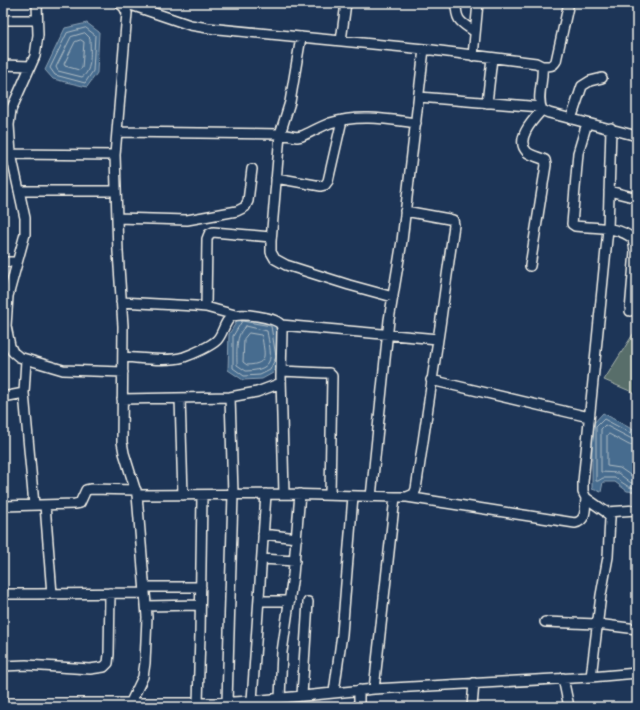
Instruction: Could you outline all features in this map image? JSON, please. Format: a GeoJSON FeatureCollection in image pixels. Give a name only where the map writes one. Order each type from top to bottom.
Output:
{"type":"FeatureCollection","features":[{"type":"Feature","properties":{"kind":"street"},"geometry":{"type":"LineString","coordinates":[[37,3],[37,45],[34,56],[11,110],[9,125],[11,154],[25,218],[25,234],[8,296],[5,325],[13,352],[26,360],[63,370],[123,372]]}},
{"type":"Feature","properties":{"kind":"street"},"geometry":{"type":"LineString","coordinates":[[119,3],[124,7],[127,13],[115,154],[123,357],[122,442],[137,493],[146,606],[146,643],[143,678],[130,706]]}},
{"type":"Feature","properties":{"kind":"street"},"geometry":{"type":"LineString","coordinates":[[341,41],[346,3]]}},
{"type":"Feature","properties":{"kind":"street"},"geometry":{"type":"LineString","coordinates":[[456,3],[456,11],[459,20],[475,32]]}},
{"type":"Feature","properties":{"kind":"street"},"geometry":{"type":"LineString","coordinates":[[473,56],[478,3]]}},
{"type":"Feature","properties":{"kind":"street"},"geometry":{"type":"LineString","coordinates":[[129,4],[190,25],[232,31],[424,49],[536,63],[542,66],[554,65],[556,61],[568,7]]}},
{"type":"Feature","properties":{"kind":"street"},"geometry":{"type":"LineString","coordinates":[[3,20],[37,20]]}},
{"type":"Feature","properties":{"kind":"street"},"geometry":{"type":"LineString","coordinates":[[301,37],[290,102],[280,134],[271,252],[275,259],[286,265],[349,285],[394,297]]}},
{"type":"Feature","properties":{"kind":"street"},"geometry":{"type":"LineString","coordinates":[[371,497],[388,334],[405,211],[424,49]]}},
{"type":"Feature","properties":{"kind":"street"},"geometry":{"type":"LineString","coordinates":[[487,103],[492,58]]}},
{"type":"Feature","properties":{"kind":"street"},"geometry":{"type":"LineString","coordinates":[[3,65],[30,66]]}},
{"type":"Feature","properties":{"kind":"street"},"geometry":{"type":"LineString","coordinates":[[541,109],[539,103],[543,72],[542,66]]}},
{"type":"Feature","properties":{"kind":"street"},"geometry":{"type":"LineString","coordinates":[[571,119],[582,86],[590,81],[602,78]]}},
{"type":"Feature","properties":{"kind":"street"},"geometry":{"type":"LineString","coordinates":[[419,96],[541,109],[571,119],[611,128],[637,136]]}},
{"type":"Feature","properties":{"kind":"street"},"geometry":{"type":"LineString","coordinates":[[530,266],[546,165],[545,160],[528,153],[524,147],[523,140],[526,128],[541,109]]}},
{"type":"Feature","properties":{"kind":"street"},"geometry":{"type":"LineString","coordinates":[[117,132],[280,134],[297,137],[328,124],[342,120],[365,117],[416,123]]}},
{"type":"Feature","properties":{"kind":"street"},"geometry":{"type":"LineString","coordinates":[[276,178],[321,186],[325,185],[328,180],[342,120]]}},
{"type":"Feature","properties":{"kind":"street"},"geometry":{"type":"LineString","coordinates":[[587,122],[578,153],[572,224],[575,226],[608,229],[624,233],[633,240],[630,311]]}},
{"type":"Feature","properties":{"kind":"street"},"geometry":{"type":"LineString","coordinates":[[591,677],[601,595],[608,557],[610,518],[606,512],[586,498],[583,492],[583,482],[608,229],[611,128]]}},
{"type":"Feature","properties":{"kind":"street"},"geometry":{"type":"LineString","coordinates":[[11,154],[115,154]]}},
{"type":"Feature","properties":{"kind":"street"},"geometry":{"type":"LineString","coordinates":[[117,218],[187,220],[237,211],[245,207],[248,201],[252,169]]}},
{"type":"Feature","properties":{"kind":"street"},"geometry":{"type":"LineString","coordinates":[[19,191],[116,190]]}},
{"type":"Feature","properties":{"kind":"street"},"geometry":{"type":"LineString","coordinates":[[609,191],[637,198]]}},
{"type":"Feature","properties":{"kind":"street"},"geometry":{"type":"LineString","coordinates":[[405,211],[453,220],[438,339],[416,489],[414,494],[407,497]]}},
{"type":"Feature","properties":{"kind":"street"},"geometry":{"type":"LineString","coordinates":[[206,307],[207,239],[209,234],[213,232],[271,237]]}},
{"type":"Feature","properties":{"kind":"street"},"geometry":{"type":"LineString","coordinates":[[3,262],[17,262]]}},
{"type":"Feature","properties":{"kind":"street"},"geometry":{"type":"LineString","coordinates":[[121,302],[206,307],[235,315],[242,314],[268,318],[281,325],[438,339]]}},
{"type":"Feature","properties":{"kind":"street"},"geometry":{"type":"LineString","coordinates":[[123,357],[167,359],[184,357],[218,340],[230,318],[235,315]]}},
{"type":"Feature","properties":{"kind":"street"},"geometry":{"type":"LineString","coordinates":[[281,325],[284,494]]}},
{"type":"Feature","properties":{"kind":"street"},"geometry":{"type":"LineString","coordinates":[[26,360],[24,393],[34,505]]}},
{"type":"Feature","properties":{"kind":"street"},"geometry":{"type":"LineString","coordinates":[[281,371],[325,373],[332,376],[330,495]]}},
{"type":"Feature","properties":{"kind":"street"},"geometry":{"type":"LineString","coordinates":[[431,380],[589,417]]}},
{"type":"Feature","properties":{"kind":"street"},"geometry":{"type":"LineString","coordinates":[[122,400],[230,397],[257,392],[281,383]]}},
{"type":"Feature","properties":{"kind":"street"},"geometry":{"type":"LineString","coordinates":[[3,397],[24,393]]}},
{"type":"Feature","properties":{"kind":"street"},"geometry":{"type":"LineString","coordinates":[[227,702],[234,494],[230,397]]}},
{"type":"Feature","properties":{"kind":"street"},"geometry":{"type":"LineString","coordinates":[[180,398],[183,495]]}},
{"type":"Feature","properties":{"kind":"street"},"geometry":{"type":"LineString","coordinates":[[3,506],[80,503],[86,490],[91,489],[183,495],[300,494],[407,497],[575,523],[581,522],[583,519],[585,514],[586,498]]}},
{"type":"Feature","properties":{"kind":"street"},"geometry":{"type":"LineString","coordinates":[[252,701],[266,494]]}},
{"type":"Feature","properties":{"kind":"street"},"geometry":{"type":"LineString","coordinates":[[285,702],[282,652],[295,561],[300,494]]}},
{"type":"Feature","properties":{"kind":"street"},"geometry":{"type":"LineString","coordinates":[[198,703],[202,495]]}},
{"type":"Feature","properties":{"kind":"street"},"geometry":{"type":"LineString","coordinates":[[334,692],[342,634],[353,496]]}},
{"type":"Feature","properties":{"kind":"street"},"geometry":{"type":"LineString","coordinates":[[374,689],[395,497]]}},
{"type":"Feature","properties":{"kind":"street"},"geometry":{"type":"LineString","coordinates":[[45,505],[52,594]]}},
{"type":"Feature","properties":{"kind":"street"},"geometry":{"type":"LineString","coordinates":[[606,512],[637,510]]}},
{"type":"Feature","properties":{"kind":"street"},"geometry":{"type":"LineString","coordinates":[[263,534],[297,538]]}},
{"type":"Feature","properties":{"kind":"street"},"geometry":{"type":"LineString","coordinates":[[262,559],[295,561]]}},
{"type":"Feature","properties":{"kind":"street"},"geometry":{"type":"LineString","coordinates":[[3,594],[110,593],[201,587]]}},
{"type":"Feature","properties":{"kind":"street"},"geometry":{"type":"LineString","coordinates":[[3,666],[26,665],[90,669],[104,667],[108,663],[110,654],[110,593]]}},
{"type":"Feature","properties":{"kind":"street"},"geometry":{"type":"LineString","coordinates":[[259,601],[290,601]]}},
{"type":"Feature","properties":{"kind":"street"},"geometry":{"type":"LineString","coordinates":[[302,695],[308,602]]}},
{"type":"Feature","properties":{"kind":"street"},"geometry":{"type":"LineString","coordinates":[[146,606],[200,605]]}},
{"type":"Feature","properties":{"kind":"street"},"geometry":{"type":"LineString","coordinates":[[545,622],[598,624],[637,629]]}},
{"type":"Feature","properties":{"kind":"street"},"geometry":{"type":"LineString","coordinates":[[3,703],[130,706],[252,701],[285,702],[302,695],[334,692],[637,673]]}},
{"type":"Feature","properties":{"kind":"street"},"geometry":{"type":"LineString","coordinates":[[563,678],[569,707]]}},
{"type":"Feature","properties":{"kind":"street"},"geometry":{"type":"LineString","coordinates":[[472,707],[474,683]]}},
{"type":"Feature","properties":{"kind":"street"},"geometry":{"type":"LineString","coordinates":[[359,690],[359,707]]}},
{"type":"Feature","properties":{"kind":"green space"},"geometry":{"type":"Polygon","coordinates":[[[637,328],[637,394],[604,380],[637,328]]]}},
{"type":"Feature","properties":{"kind":"water"},"geometry":{"type":"Polygon","coordinates":[[[87,23],[99,32],[97,73],[87,87],[53,79],[45,70],[65,28],[87,23]]]}},
{"type":"Feature","properties":{"kind":"water"},"geometry":{"type":"Polygon","coordinates":[[[240,316],[275,322],[280,357],[273,373],[262,379],[243,380],[228,370],[229,334],[240,316]]]}},
{"type":"Feature","properties":{"kind":"water"},"geometry":{"type":"Polygon","coordinates":[[[603,413],[637,432],[637,492],[627,491],[615,482],[603,482],[601,492],[592,489],[592,425],[603,413]]]}}]}
